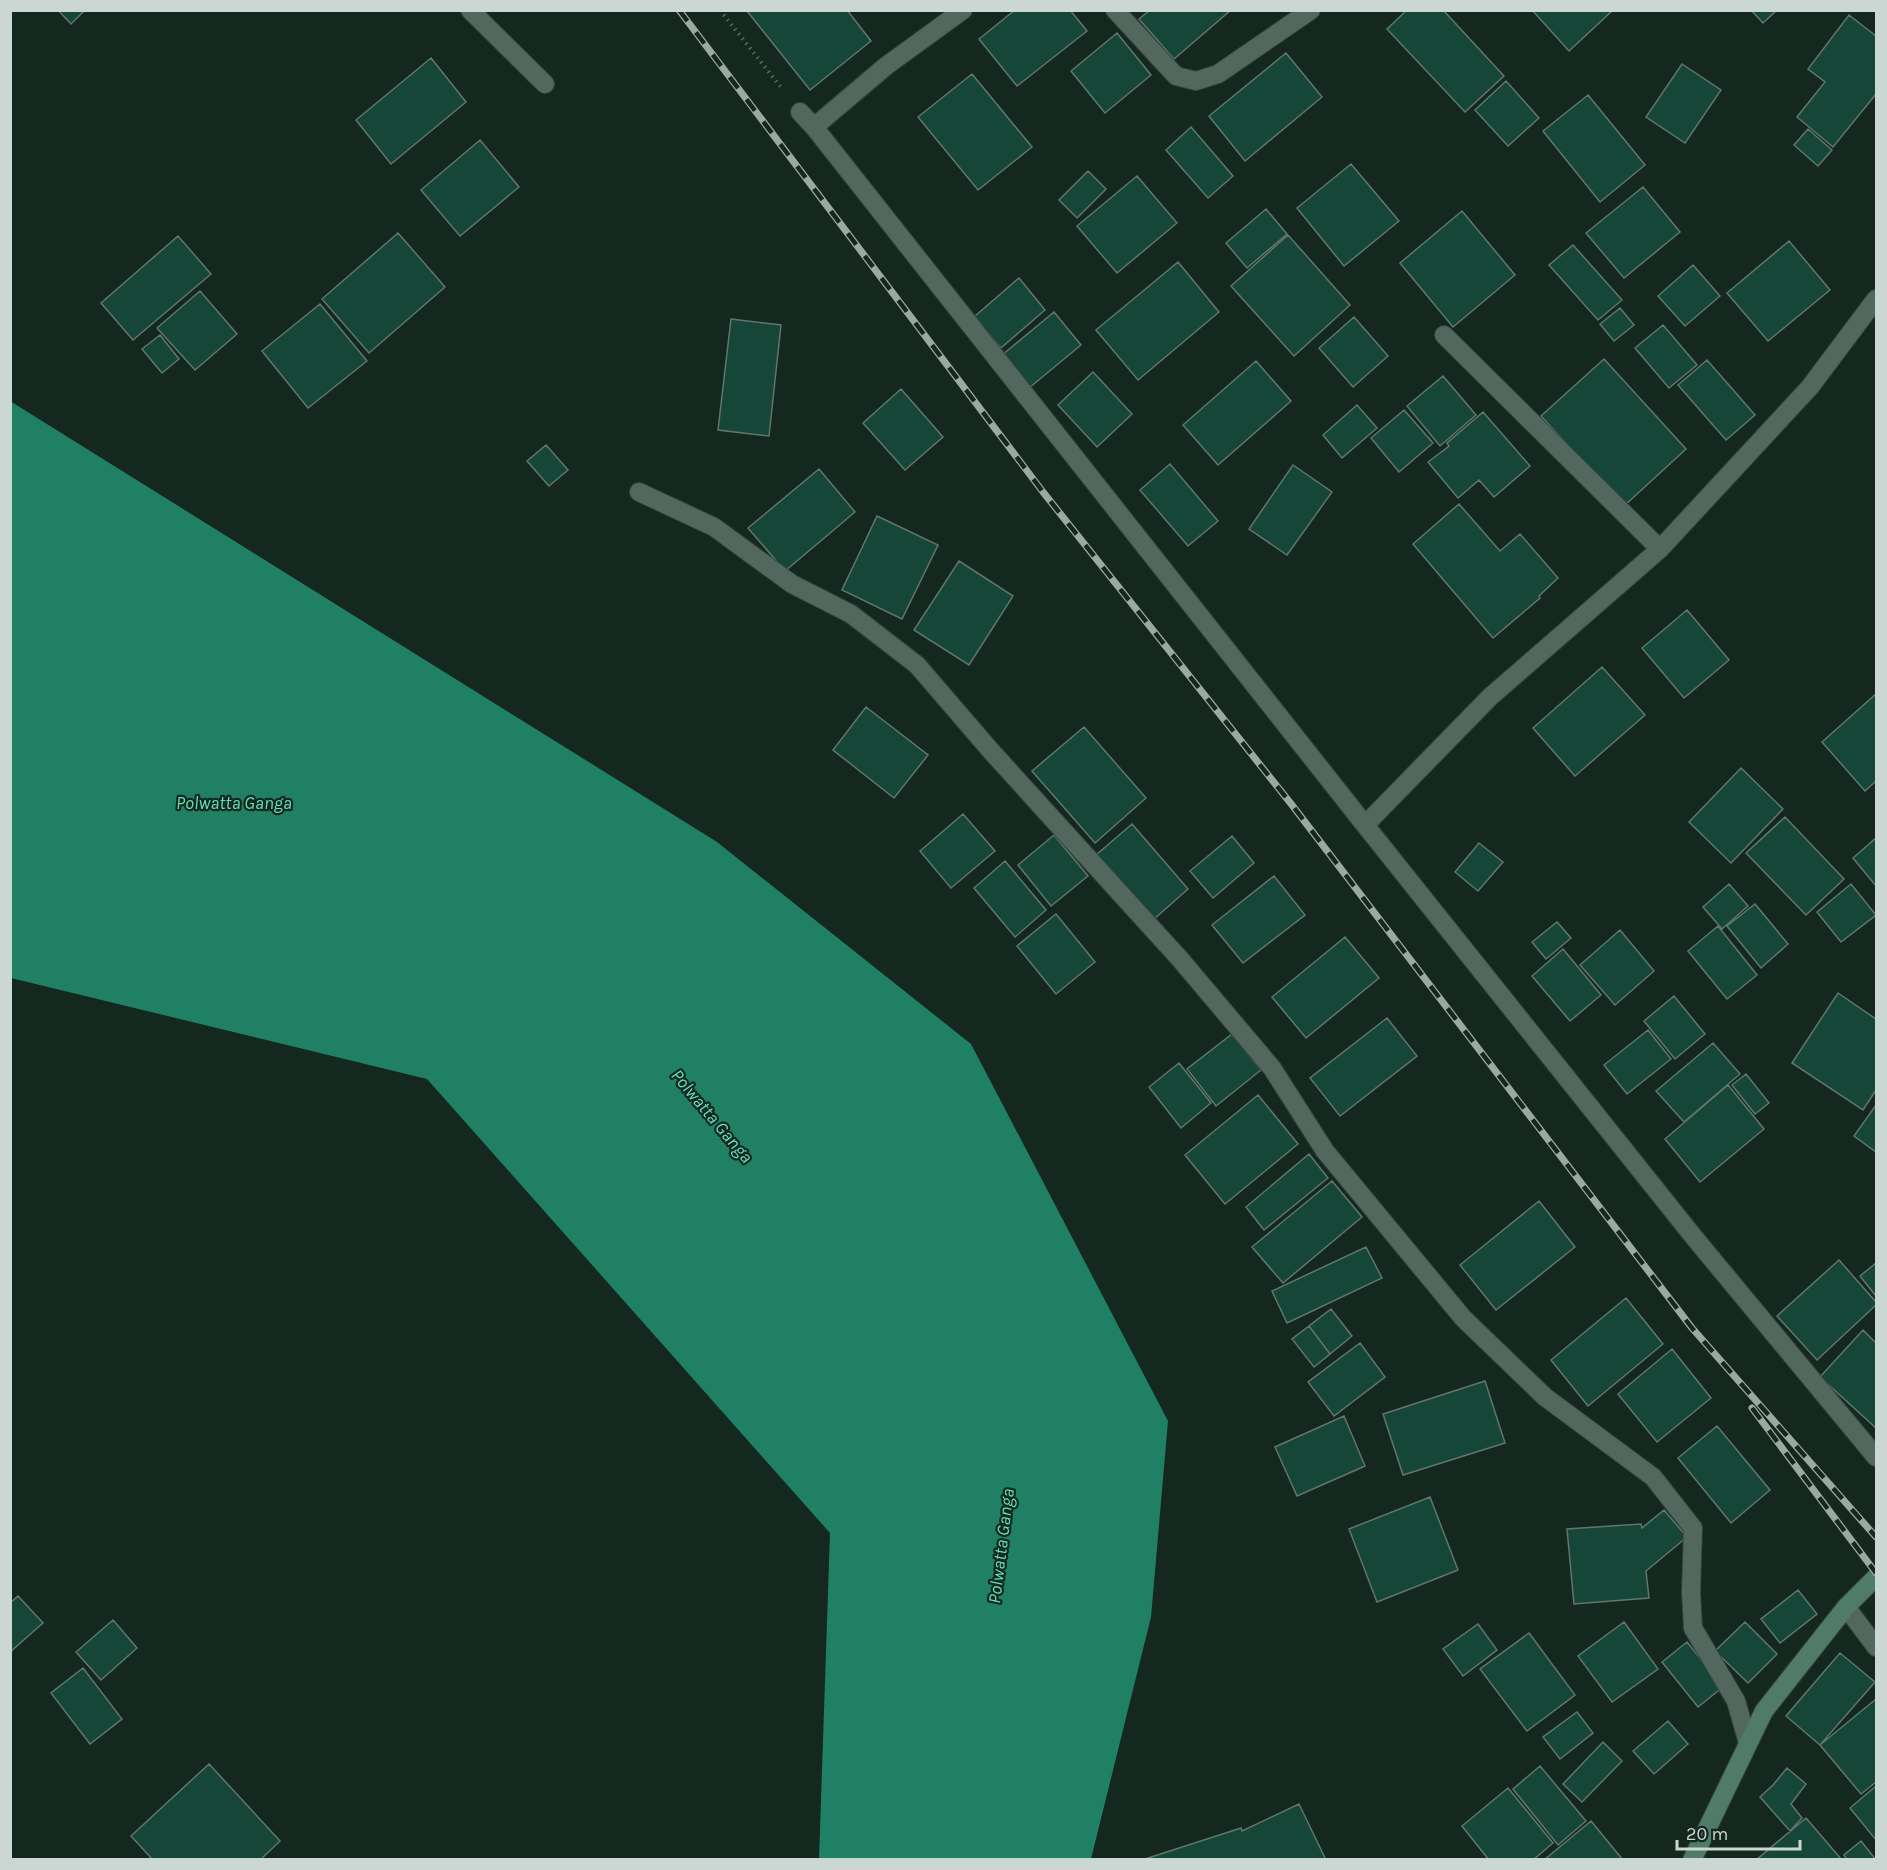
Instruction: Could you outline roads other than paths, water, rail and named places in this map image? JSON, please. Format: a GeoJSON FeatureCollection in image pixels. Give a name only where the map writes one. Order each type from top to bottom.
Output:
{"type":"FeatureCollection","features":[{"type":"Feature","properties":{"kind":"main road"},"geometry":{"type":"LineString","coordinates":[[1692,1860],[1764,1712],[1846,1606],[1876,1577]]}},
{"type":"Feature","properties":{"kind":"street"},"geometry":{"type":"LineString","coordinates":[[470,10],[545,84]]}},
{"type":"Feature","properties":{"kind":"street"},"geometry":{"type":"LineString","coordinates":[[814,127],[886,66],[963,10]]}},
{"type":"Feature","properties":{"kind":"street"},"geometry":{"type":"LineString","coordinates":[[1115,10],[1176,76],[1196,81],[1218,74],[1311,10]]}},
{"type":"Feature","properties":{"kind":"street"},"geometry":{"type":"LineString","coordinates":[[800,112],[1693,1236],[1876,1457]]}},
{"type":"Feature","properties":{"kind":"street"},"geometry":{"type":"LineString","coordinates":[[1365,825],[1490,697],[1660,549],[1810,387],[1876,299]]}},
{"type":"Feature","properties":{"kind":"street"},"geometry":{"type":"LineString","coordinates":[[1444,335],[1660,549]]}},
{"type":"Feature","properties":{"kind":"street"},"geometry":{"type":"LineString","coordinates":[[639,492],[714,527],[792,584],[851,614],[916,665],[1180,959],[1257,1050],[1272,1068],[1324,1151],[1463,1318],[1545,1397],[1653,1477],[1693,1528],[1691,1592],[1693,1628],[1736,1701],[1748,1743]]}},
{"type":"Feature","properties":{"kind":"street"},"geometry":{"type":"LineString","coordinates":[[1846,1606],[1876,1647]]}},
{"type":"Feature","properties":{"kind":"water","name":"Polwatta Ganga"},"geometry":{"type":"Polygon","coordinates":[[[10,401],[717,842],[971,1044],[1168,1421],[1151,1617],[1091,1859],[819,1859],[830,1533],[427,1079],[11,978],[10,401]]]}},
{"type":"Feature","properties":{"kind":"railway"},"geometry":{"type":"LineString","coordinates":[[679,10],[1043,492],[1292,805],[1692,1328],[1876,1537]]}},
{"type":"Feature","properties":{"kind":"railway"},"geometry":{"type":"LineString","coordinates":[[1752,1408],[1876,1573]]}}]}
